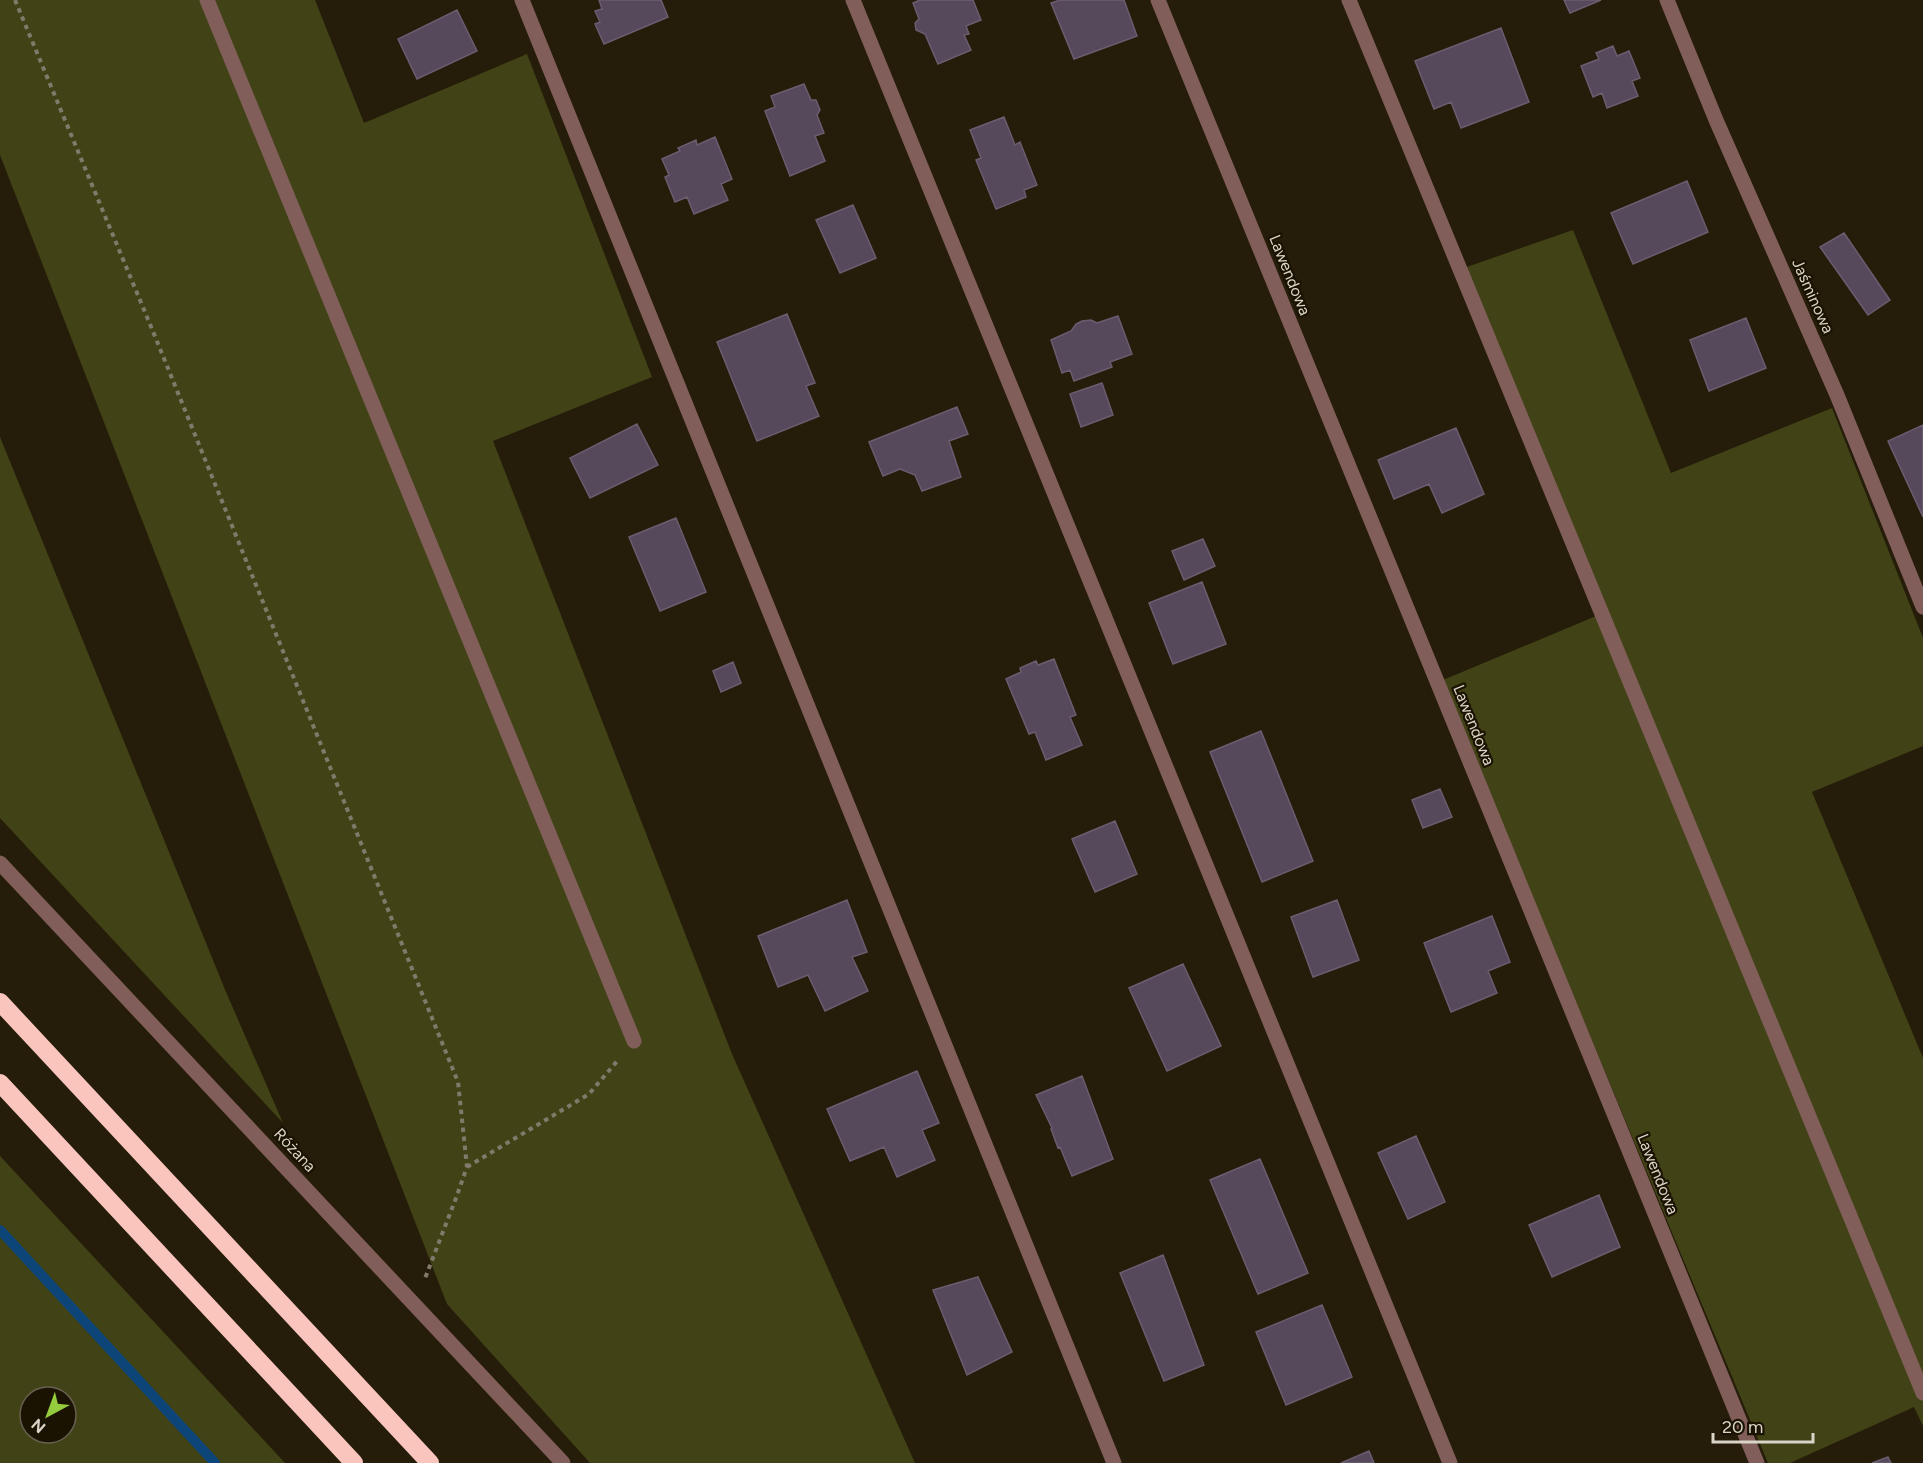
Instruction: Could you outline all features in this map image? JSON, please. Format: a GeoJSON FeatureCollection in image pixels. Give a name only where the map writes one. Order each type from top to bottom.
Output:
{"type":"FeatureCollection","features":[{"type":"Feature","properties":{"kind":"highway"},"geometry":{"type":"LineString","coordinates":[[0,1002],[430,1463]]}},
{"type":"Feature","properties":{"kind":"highway"},"geometry":{"type":"LineString","coordinates":[[0,1083],[354,1463]]}},
{"type":"Feature","properties":{"kind":"street"},"geometry":{"type":"LineString","coordinates":[[207,0],[634,1041]]}},
{"type":"Feature","properties":{"kind":"street"},"geometry":{"type":"LineString","coordinates":[[522,0],[1114,1463]]}},
{"type":"Feature","properties":{"kind":"street"},"geometry":{"type":"LineString","coordinates":[[853,0],[1450,1463]]}},
{"type":"Feature","properties":{"kind":"street","name":"Lawendowa"},"geometry":{"type":"LineString","coordinates":[[1158,0],[1757,1463]]}},
{"type":"Feature","properties":{"kind":"street"},"geometry":{"type":"LineString","coordinates":[[1349,0],[1923,1393]]}},
{"type":"Feature","properties":{"kind":"street","name":"Jaśminowa"},"geometry":{"type":"LineString","coordinates":[[1667,0],[1716,120],[1837,395],[1923,607]]}},
{"type":"Feature","properties":{"kind":"street","name":"Różana"},"geometry":{"type":"LineString","coordinates":[[0,863],[563,1463]]}},
{"type":"Feature","properties":{"kind":"path"},"geometry":{"type":"LineString","coordinates":[[15,0],[152,329],[458,1082],[467,1167],[415,1304]]}},
{"type":"Feature","properties":{"kind":"path"},"geometry":{"type":"LineString","coordinates":[[467,1167],[589,1094],[634,1041]]}},
{"type":"Feature","properties":{"kind":"shaded area"},"geometry":{"type":"Polygon","coordinates":[[[0,0],[315,0],[364,123],[527,54],[652,377],[493,441],[732,1054],[915,1463],[590,1463],[447,1304],[0,155],[0,0]]]}},
{"type":"Feature","properties":{"kind":"shaded area"},"geometry":{"type":"Polygon","coordinates":[[[1573,230],[1671,473],[1832,408],[1923,638],[1923,746],[1812,792],[1923,1058],[1923,1426],[1914,1407],[1790,1463],[1768,1463],[1496,810],[1436,683],[1608,611],[1461,269],[1573,230]]]}},
{"type":"Feature","properties":{"kind":"shaded area"},"geometry":{"type":"Polygon","coordinates":[[[0,437],[226,992],[283,1123],[0,818],[0,437]]]}},
{"type":"Feature","properties":{"kind":"shaded area"},"geometry":{"type":"Polygon","coordinates":[[[0,1156],[285,1463],[0,1463],[0,1156]]]}},
{"type":"Feature","properties":{"kind":"building"},"geometry":{"type":"Polygon","coordinates":[[[599,0],[661,0],[668,17],[604,44],[595,24],[600,22],[595,11],[602,9],[599,0]]]}},
{"type":"Feature","properties":{"kind":"building"},"geometry":{"type":"Polygon","coordinates":[[[920,0],[973,0],[981,20],[966,26],[969,34],[964,35],[971,50],[938,64],[925,34],[916,30],[915,23],[919,19],[913,3],[920,0]]]}},
{"type":"Feature","properties":{"kind":"building"},"geometry":{"type":"Polygon","coordinates":[[[1060,0],[1124,0],[1137,36],[1074,59],[1051,3],[1060,0]]]}},
{"type":"Feature","properties":{"kind":"building"},"geometry":{"type":"Polygon","coordinates":[[[1564,0],[1601,0],[1570,13],[1564,0]]]}},
{"type":"Feature","properties":{"kind":"building"},"geometry":{"type":"Polygon","coordinates":[[[457,10],[477,51],[417,79],[398,39],[457,10]]]}},
{"type":"Feature","properties":{"kind":"building"},"geometry":{"type":"Polygon","coordinates":[[[1501,28],[1529,102],[1461,128],[1451,102],[1434,109],[1415,61],[1501,28]]]}},
{"type":"Feature","properties":{"kind":"building"},"geometry":{"type":"Polygon","coordinates":[[[1613,46],[1617,56],[1629,51],[1640,78],[1632,81],[1638,96],[1607,108],[1602,93],[1593,97],[1581,66],[1599,59],[1596,53],[1613,46]]]}},
{"type":"Feature","properties":{"kind":"building"},"geometry":{"type":"Polygon","coordinates":[[[804,84],[811,100],[816,100],[820,110],[817,115],[824,133],[815,136],[825,161],[790,176],[765,111],[775,107],[771,96],[804,84]]]}},
{"type":"Feature","properties":{"kind":"building"},"geometry":{"type":"Polygon","coordinates":[[[1004,117],[1015,145],[1020,142],[1037,185],[1024,190],[1026,197],[996,209],[976,160],[981,158],[970,130],[1004,117]]]}},
{"type":"Feature","properties":{"kind":"building"},"geometry":{"type":"Polygon","coordinates":[[[715,137],[732,179],[721,184],[728,200],[694,214],[687,197],[675,202],[665,177],[669,175],[662,159],[696,140],[697,145],[715,137]]]}},
{"type":"Feature","properties":{"kind":"building"},"geometry":{"type":"Polygon","coordinates":[[[1687,181],[1708,232],[1633,264],[1611,213],[1687,181]]]}},
{"type":"Feature","properties":{"kind":"building"},"geometry":{"type":"Polygon","coordinates":[[[853,205],[876,258],[840,273],[816,220],[853,205]]]}},
{"type":"Feature","properties":{"kind":"building"},"geometry":{"type":"Polygon","coordinates":[[[1844,233],[1890,300],[1868,315],[1820,247],[1844,233]]]}},
{"type":"Feature","properties":{"kind":"building"},"geometry":{"type":"Polygon","coordinates":[[[787,314],[815,383],[806,386],[819,416],[757,441],[717,342],[787,314]]]}},
{"type":"Feature","properties":{"kind":"building"},"geometry":{"type":"Polygon","coordinates":[[[1118,316],[1132,354],[1110,362],[1112,367],[1074,381],[1070,370],[1062,373],[1051,340],[1071,331],[1076,324],[1082,321],[1091,320],[1097,323],[1118,316]]]}},
{"type":"Feature","properties":{"kind":"building"},"geometry":{"type":"Polygon","coordinates":[[[1746,318],[1766,368],[1709,391],[1690,340],[1746,318]]]}},
{"type":"Feature","properties":{"kind":"building"},"geometry":{"type":"Polygon","coordinates":[[[1102,383],[1113,415],[1081,427],[1070,394],[1102,383]]]}},
{"type":"Feature","properties":{"kind":"building"},"geometry":{"type":"Polygon","coordinates":[[[957,407],[968,434],[949,441],[961,477],[922,491],[915,475],[900,469],[883,476],[869,442],[957,407]]]}},
{"type":"Feature","properties":{"kind":"building"},"geometry":{"type":"Polygon","coordinates":[[[637,424],[658,465],[590,498],[570,458],[637,424]]]}},
{"type":"Feature","properties":{"kind":"building"},"geometry":{"type":"Polygon","coordinates":[[[1923,425],[1923,517],[1888,441],[1923,425]]]}},
{"type":"Feature","properties":{"kind":"building"},"geometry":{"type":"Polygon","coordinates":[[[1456,428],[1484,494],[1442,513],[1429,484],[1394,499],[1378,460],[1456,428]]]}},
{"type":"Feature","properties":{"kind":"building"},"geometry":{"type":"Polygon","coordinates":[[[676,518],[706,592],[660,611],[629,537],[676,518]]]}},
{"type":"Feature","properties":{"kind":"building"},"geometry":{"type":"Polygon","coordinates":[[[1203,539],[1215,566],[1184,580],[1172,551],[1203,539]]]}},
{"type":"Feature","properties":{"kind":"building"},"geometry":{"type":"Polygon","coordinates":[[[1202,582],[1226,644],[1173,664],[1149,603],[1202,582]]]}},
{"type":"Feature","properties":{"kind":"building"},"geometry":{"type":"Polygon","coordinates":[[[1054,659],[1076,715],[1070,717],[1082,745],[1046,760],[1035,732],[1029,734],[1006,679],[1021,672],[1020,668],[1036,661],[1038,665],[1054,659]]]}},
{"type":"Feature","properties":{"kind":"building"},"geometry":{"type":"Polygon","coordinates":[[[733,662],[741,683],[721,692],[713,671],[733,662]]]}},
{"type":"Feature","properties":{"kind":"building"},"geometry":{"type":"Polygon","coordinates":[[[1261,731],[1313,861],[1262,882],[1210,752],[1261,731]]]}},
{"type":"Feature","properties":{"kind":"building"},"geometry":{"type":"Polygon","coordinates":[[[1440,789],[1452,817],[1423,828],[1412,800],[1440,789]]]}},
{"type":"Feature","properties":{"kind":"building"},"geometry":{"type":"Polygon","coordinates":[[[1115,821],[1137,874],[1095,892],[1072,839],[1115,821]]]}},
{"type":"Feature","properties":{"kind":"building"},"geometry":{"type":"Polygon","coordinates":[[[847,900],[867,952],[852,957],[868,991],[825,1011],[808,975],[778,987],[758,936],[847,900]]]}},
{"type":"Feature","properties":{"kind":"building"},"geometry":{"type":"Polygon","coordinates":[[[1337,900],[1359,960],[1313,977],[1291,917],[1337,900]]]}},
{"type":"Feature","properties":{"kind":"building"},"geometry":{"type":"Polygon","coordinates":[[[1492,916],[1510,962],[1488,971],[1497,993],[1451,1012],[1424,943],[1492,916]]]}},
{"type":"Feature","properties":{"kind":"building"},"geometry":{"type":"Polygon","coordinates":[[[1183,964],[1221,1046],[1167,1071],[1129,988],[1183,964]]]}},
{"type":"Feature","properties":{"kind":"building"},"geometry":{"type":"Polygon","coordinates":[[[917,1071],[939,1123],[922,1130],[935,1160],[897,1177],[884,1147],[850,1161],[827,1109],[917,1071]]]}},
{"type":"Feature","properties":{"kind":"building"},"geometry":{"type":"Polygon","coordinates":[[[1082,1076],[1113,1159],[1072,1176],[1036,1095],[1082,1076]]]}},
{"type":"Feature","properties":{"kind":"building"},"geometry":{"type":"Polygon","coordinates":[[[1416,1136],[1445,1202],[1408,1219],[1378,1153],[1416,1136]]]}},
{"type":"Feature","properties":{"kind":"building"},"geometry":{"type":"Polygon","coordinates":[[[1260,1159],[1308,1273],[1258,1294],[1210,1180],[1260,1159]]]}},
{"type":"Feature","properties":{"kind":"building"},"geometry":{"type":"Polygon","coordinates":[[[1599,1195],[1620,1247],[1552,1277],[1529,1225],[1599,1195]]]}},
{"type":"Feature","properties":{"kind":"building"},"geometry":{"type":"Polygon","coordinates":[[[1163,1255],[1204,1365],[1164,1381],[1120,1273],[1163,1255]]]}},
{"type":"Feature","properties":{"kind":"building"},"geometry":{"type":"Polygon","coordinates":[[[978,1277],[1012,1352],[967,1375],[933,1290],[978,1277]]]}},
{"type":"Feature","properties":{"kind":"building"},"geometry":{"type":"Polygon","coordinates":[[[1322,1305],[1352,1377],[1286,1405],[1256,1332],[1322,1305]]]}},
{"type":"Feature","properties":{"kind":"building"},"geometry":{"type":"Polygon","coordinates":[[[1369,1451],[1374,1463],[1341,1463],[1369,1451]]]}},
{"type":"Feature","properties":{"kind":"building"},"geometry":{"type":"Polygon","coordinates":[[[1888,1457],[1891,1463],[1872,1463],[1888,1457]]]}},
{"type":"Feature","properties":{"kind":"waterway"},"geometry":{"type":"LineString","coordinates":[[0,1230],[215,1463]]}}]}
